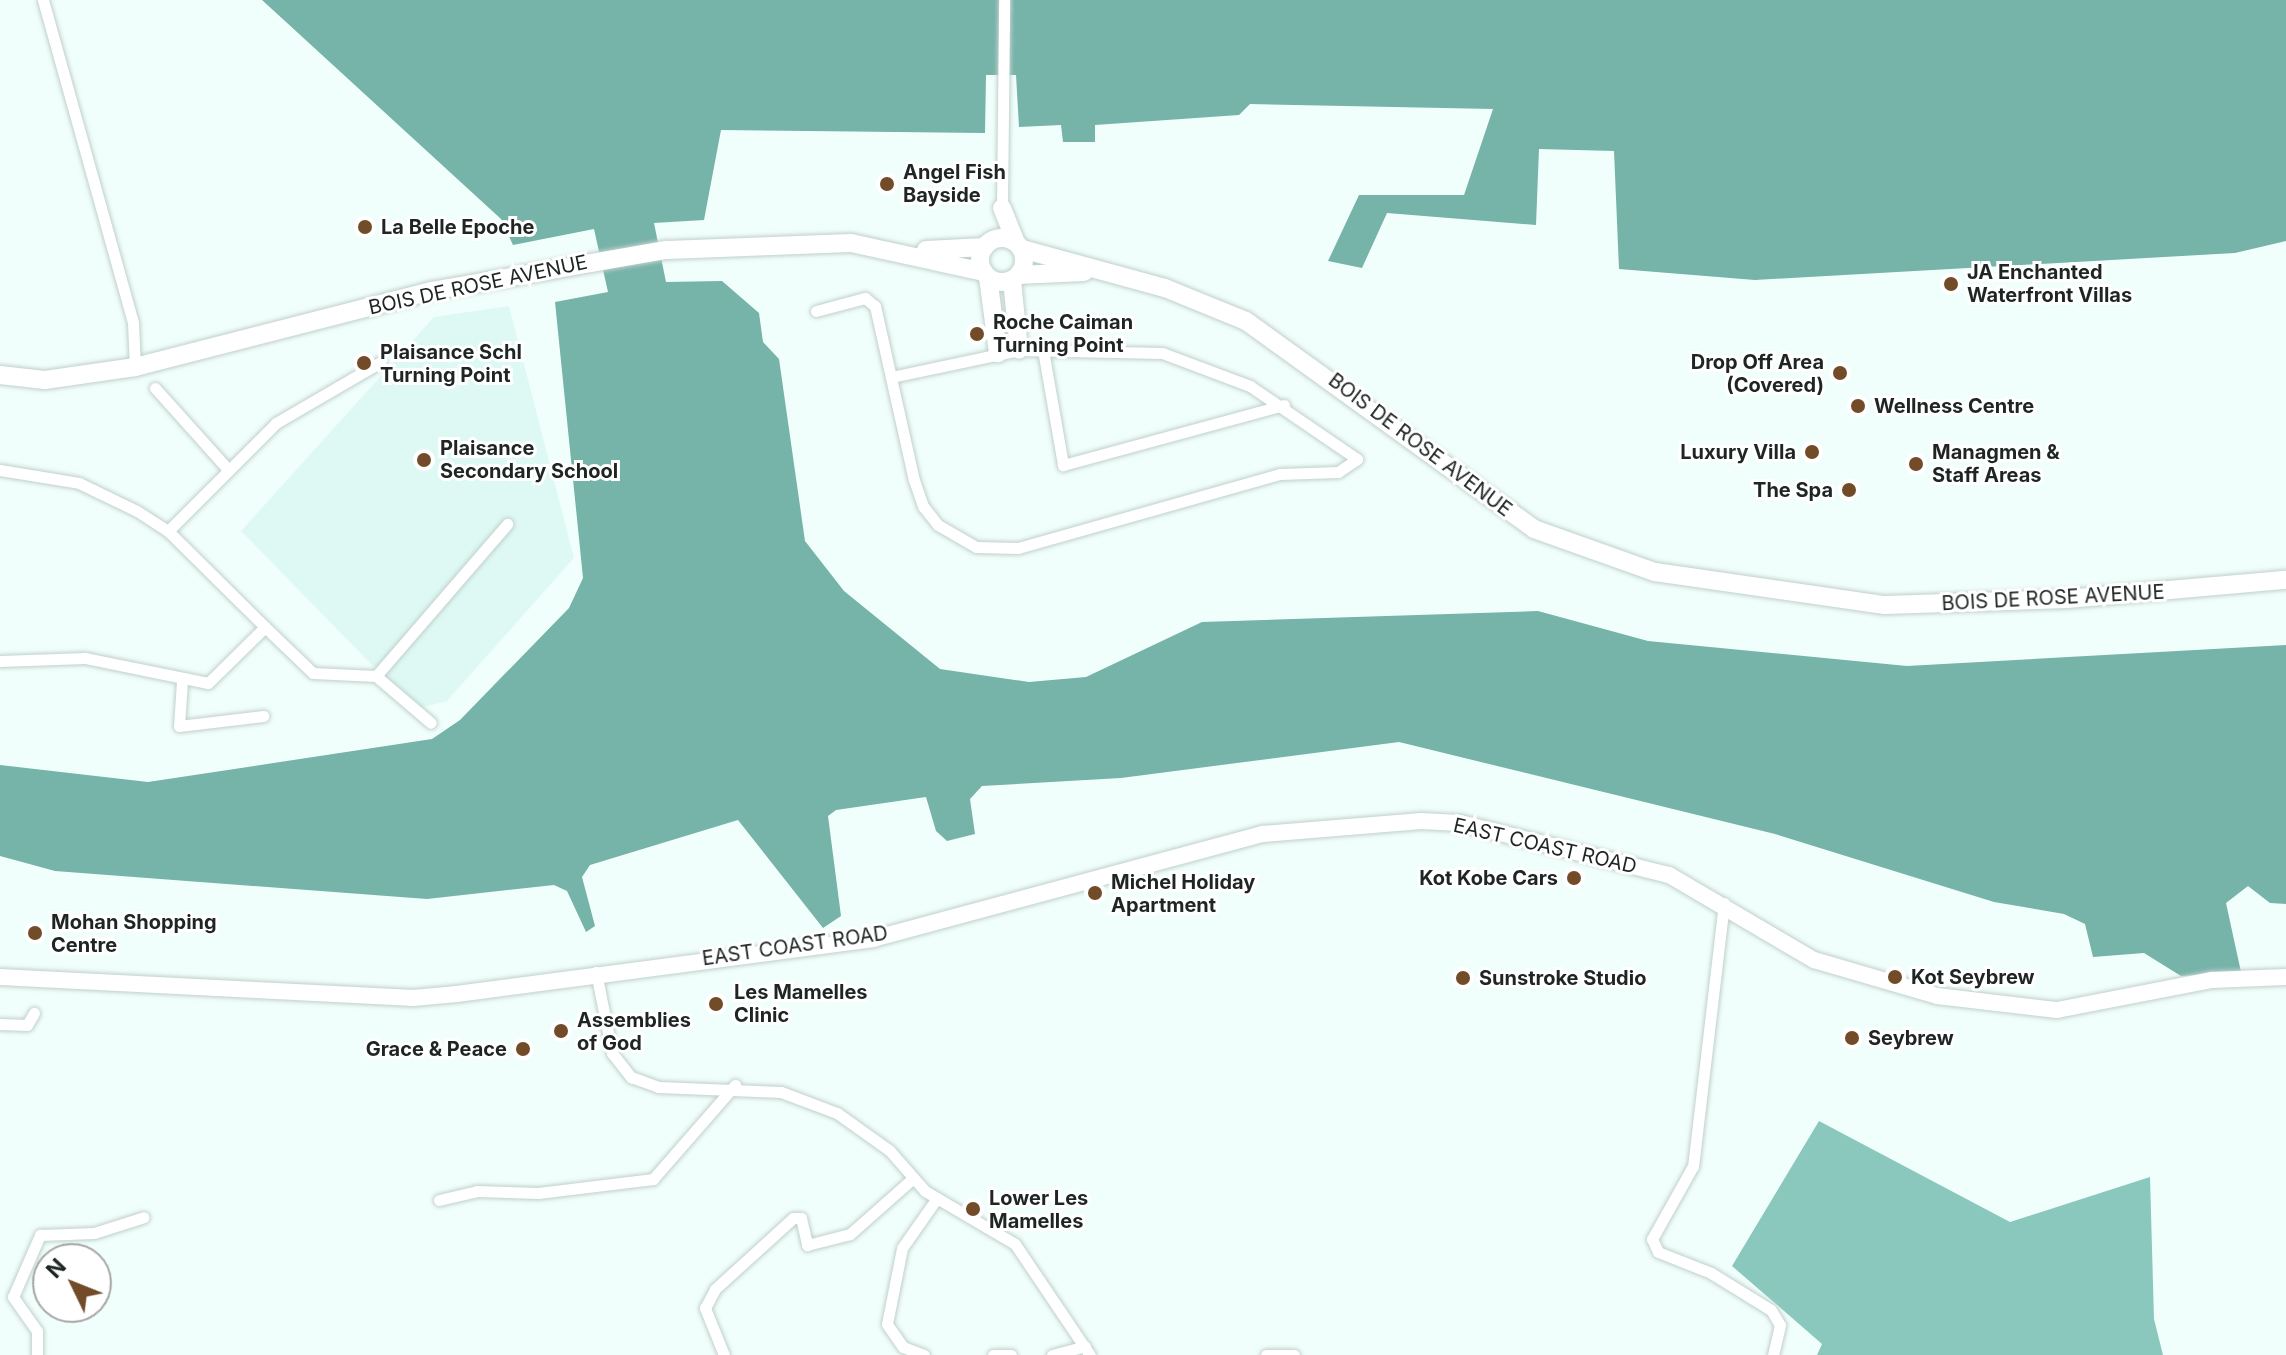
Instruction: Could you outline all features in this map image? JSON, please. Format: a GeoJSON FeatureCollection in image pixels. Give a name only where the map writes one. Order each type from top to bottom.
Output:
{"type":"FeatureCollection","features":[{"type":"Feature","properties":{"kind":"main road"},"geometry":{"type":"LineString","coordinates":[[998,353],[986,274],[987,244],[1002,208]]}},
{"type":"Feature","properties":{"kind":"main road"},"geometry":{"type":"LineString","coordinates":[[1002,208],[1019,246],[1015,277],[1019,350]]}},
{"type":"Feature","properties":{"kind":"main road","name":"BOIS DE ROSE AVENUE"},"geometry":{"type":"LineString","coordinates":[[0,375],[45,380],[135,367],[431,291],[595,260],[667,250],[763,242],[915,251],[987,244],[1019,246],[1091,272],[1165,288],[1246,321],[1534,529],[1655,572],[1885,605],[2067,599],[2286,580]]}},
{"type":"Feature","properties":{"kind":"main road","name":"BOIS DE ROSE AVENUE"},"geometry":{"type":"LineString","coordinates":[[915,251],[986,274],[1015,277],[1091,272]]}},
{"type":"Feature","properties":{"kind":"main road","name":"EAST COAST ROAD"},"geometry":{"type":"LineString","coordinates":[[0,977],[413,998],[596,972],[873,939],[1190,851],[1358,824],[1460,823],[1669,875],[1724,902],[1814,960],[1937,996],[2057,1010],[2212,980],[2286,977]]}},
{"type":"Feature","properties":{"kind":"street"},"geometry":{"type":"LineString","coordinates":[[43,0],[133,323],[135,367]]}},
{"type":"Feature","properties":{"kind":"street"},"geometry":{"type":"LineString","coordinates":[[1002,208],[1004,0]]}},
{"type":"Feature","properties":{"kind":"street"},"geometry":{"type":"LineString","coordinates":[[816,311],[870,301],[923,506],[953,535],[1001,550],[1280,474],[1338,472],[1357,459],[1284,405],[1192,358],[1124,348],[1019,350],[891,377]]}},
{"type":"Feature","properties":{"kind":"street"},"geometry":{"type":"LineString","coordinates":[[1043,350],[1063,465],[1284,405]]}},
{"type":"Feature","properties":{"kind":"street"},"geometry":{"type":"LineString","coordinates":[[168,531],[226,467],[276,423],[381,362]]}},
{"type":"Feature","properties":{"kind":"street"},"geometry":{"type":"LineString","coordinates":[[155,388],[226,467]]}},
{"type":"Feature","properties":{"kind":"street"},"geometry":{"type":"LineString","coordinates":[[0,470],[79,483],[168,531],[313,673],[376,676],[431,723]]}},
{"type":"Feature","properties":{"kind":"street"},"geometry":{"type":"LineString","coordinates":[[376,676],[507,524]]}},
{"type":"Feature","properties":{"kind":"street"},"geometry":{"type":"LineString","coordinates":[[0,661],[85,658],[182,681],[208,683],[225,674],[265,627]]}},
{"type":"Feature","properties":{"kind":"street"},"geometry":{"type":"LineString","coordinates":[[182,681],[179,726],[263,716]]}},
{"type":"Feature","properties":{"kind":"street"},"geometry":{"type":"LineString","coordinates":[[1724,902],[1693,1166],[1652,1239],[1658,1252],[1711,1273],[1771,1310],[1780,1325],[1773,1355]]}},
{"type":"Feature","properties":{"kind":"street"},"geometry":{"type":"LineString","coordinates":[[596,972],[612,1053],[631,1077],[658,1087],[735,1085],[781,1092],[837,1113],[890,1151],[911,1180],[1015,1244],[1088,1350],[1052,1355]]}},
{"type":"Feature","properties":{"kind":"street"},"geometry":{"type":"LineString","coordinates":[[0,1024],[27,1025],[34,1013]]}},
{"type":"Feature","properties":{"kind":"street"},"geometry":{"type":"LineString","coordinates":[[439,1200],[477,1191],[538,1193],[653,1179],[735,1085]]}},
{"type":"Feature","properties":{"kind":"street"},"geometry":{"type":"LineString","coordinates":[[724,1355],[705,1308],[715,1289],[793,1218],[801,1218],[807,1245],[850,1234],[911,1180]]}},
{"type":"Feature","properties":{"kind":"street"},"geometry":{"type":"LineString","coordinates":[[924,1355],[903,1347],[887,1324],[902,1248],[937,1198]]}},
{"type":"Feature","properties":{"kind":"street"},"geometry":{"type":"LineString","coordinates":[[37,1355],[37,1331],[13,1297],[40,1235],[94,1233],[144,1217]]}},
{"type":"Feature","properties":{"kind":"street"},"geometry":{"type":"LineString","coordinates":[[993,1355],[1011,1355]]}},
{"type":"Feature","properties":{"kind":"street"},"geometry":{"type":"LineString","coordinates":[[1266,1355],[1294,1355]]}},
{"type":"Feature","properties":{"kind":"shaded area"},"geometry":{"type":"Polygon","coordinates":[[[262,0],[2286,0],[2286,241],[2235,253],[1755,280],[1619,269],[1614,151],[1539,149],[1536,225],[1387,213],[1362,268],[1328,261],[1359,195],[1464,195],[1493,109],[1250,104],[1239,115],[1095,125],[1095,142],[1063,142],[1061,125],[1019,127],[1016,75],[986,75],[985,133],[721,130],[704,220],[654,223],[666,282],[722,281],[759,313],[763,342],[779,359],[805,541],[844,591],[940,669],[1029,682],[1086,677],[1202,622],[1538,611],[1648,641],[1907,666],[2286,645],[2286,904],[2270,903],[2248,886],[2226,903],[2241,972],[2181,976],[2144,953],[2093,957],[2085,924],[2064,914],[1994,902],[1775,834],[1399,742],[1121,778],[982,786],[970,799],[975,834],[947,841],[936,831],[926,797],[836,810],[828,816],[841,916],[823,928],[738,820],[590,865],[582,877],[595,926],[586,932],[567,891],[554,885],[427,899],[55,871],[0,856],[0,765],[148,782],[432,739],[460,720],[569,608],[583,578],[555,302],[608,292],[594,229],[513,245],[501,219],[262,0]]]}},
{"type":"Feature","properties":{"kind":"shaded area","name":"Plaisance Secondary School"},"geometry":{"type":"Polygon","coordinates":[[[509,306],[574,558],[447,701],[415,709],[241,531],[434,317],[509,306]]]}},
{"type":"Feature","properties":{"kind":"shaded area"},"geometry":{"type":"Polygon","coordinates":[[[1819,1121],[2010,1222],[2150,1177],[2154,1319],[2163,1355],[1817,1355],[1822,1344],[1732,1266],[1819,1121]]]}},
{"type":"Feature","properties":{"kind":"place","name":"Angel Fish Bayside"},"geometry":{"type":"Point","coordinates":[887,184]}},
{"type":"Feature","properties":{"kind":"place","name":"La Belle Epoche"},"geometry":{"type":"Point","coordinates":[365,227]}},
{"type":"Feature","properties":{"kind":"place","name":"JA Enchanted Waterfront Villas"},"geometry":{"type":"Point","coordinates":[1951,284]}},
{"type":"Feature","properties":{"kind":"place","name":"Roche Caiman Turning Point"},"geometry":{"type":"Point","coordinates":[977,334]}},
{"type":"Feature","properties":{"kind":"place","name":"Plaisance Schl Turning Point"},"geometry":{"type":"Point","coordinates":[364,363]}},
{"type":"Feature","properties":{"kind":"place","name":"Drop Off Area (Covered)"},"geometry":{"type":"Point","coordinates":[1840,373]}},
{"type":"Feature","properties":{"kind":"place","name":"Wellness Centre"},"geometry":{"type":"Point","coordinates":[1858,406]}},
{"type":"Feature","properties":{"kind":"place","name":"Luxury Villa"},"geometry":{"type":"Point","coordinates":[1812,452]}},
{"type":"Feature","properties":{"kind":"place","name":"Plaisance Secondary School"},"geometry":{"type":"Point","coordinates":[424,460]}},
{"type":"Feature","properties":{"kind":"place","name":"Managmen & Staff Areas"},"geometry":{"type":"Point","coordinates":[1916,464]}},
{"type":"Feature","properties":{"kind":"place","name":"The Spa"},"geometry":{"type":"Point","coordinates":[1849,490]}},
{"type":"Feature","properties":{"kind":"place","name":"Kot Kobe Cars"},"geometry":{"type":"Point","coordinates":[1574,878]}},
{"type":"Feature","properties":{"kind":"place","name":"Michel Holiday Apartment"},"geometry":{"type":"Point","coordinates":[1095,893]}},
{"type":"Feature","properties":{"kind":"place","name":"Mohan Shopping Centre"},"geometry":{"type":"Point","coordinates":[35,933]}},
{"type":"Feature","properties":{"kind":"place","name":"Kot Seybrew"},"geometry":{"type":"Point","coordinates":[1895,977]}},
{"type":"Feature","properties":{"kind":"place","name":"Sunstroke Studio"},"geometry":{"type":"Point","coordinates":[1463,978]}},
{"type":"Feature","properties":{"kind":"place","name":"Les Mamelles Clinic"},"geometry":{"type":"Point","coordinates":[716,1004]}},
{"type":"Feature","properties":{"kind":"place","name":"Assemblies of God"},"geometry":{"type":"Point","coordinates":[561,1031]}},
{"type":"Feature","properties":{"kind":"place","name":"Seybrew"},"geometry":{"type":"Point","coordinates":[1852,1038]}},
{"type":"Feature","properties":{"kind":"place","name":"Grace & Peace"},"geometry":{"type":"Point","coordinates":[523,1049]}},
{"type":"Feature","properties":{"kind":"place","name":"Lower Les Mamelles"},"geometry":{"type":"Point","coordinates":[973,1209]}}]}
